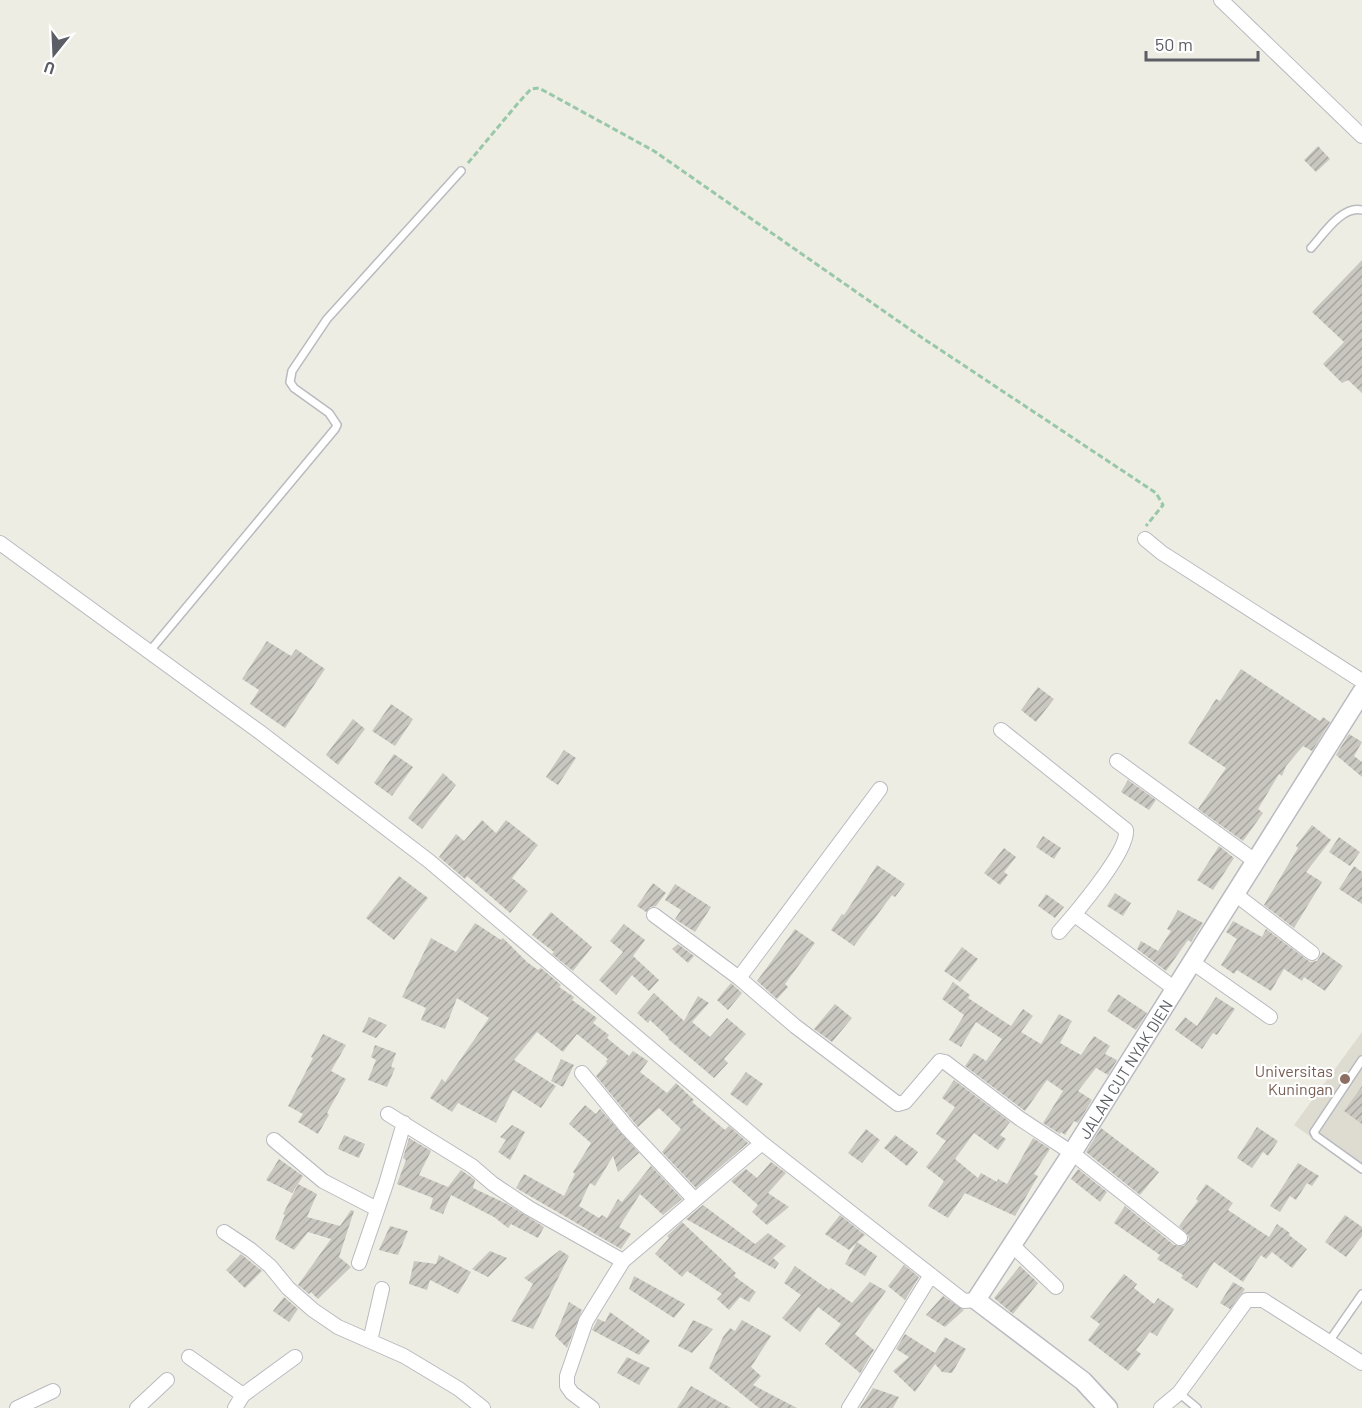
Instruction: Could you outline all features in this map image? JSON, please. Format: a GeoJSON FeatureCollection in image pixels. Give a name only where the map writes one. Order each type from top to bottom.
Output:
{"type":"FeatureCollection","features":[{"type":"Feature","properties":{"kind":"street"},"geometry":{"type":"LineString","coordinates":[[1221,0],[1362,136]]}},
{"type":"Feature","properties":{"kind":"street"},"geometry":{"type":"LineString","coordinates":[[1145,539],[1162,553],[1362,681]]}},
{"type":"Feature","properties":{"kind":"street"},"geometry":{"type":"LineString","coordinates":[[0,543],[261,733],[429,861],[762,1143],[964,1301],[976,1300],[1083,1381],[1108,1408]]}},
{"type":"Feature","properties":{"kind":"street","name":"JALAN CUT NYAK DIEN"},"geometry":{"type":"LineString","coordinates":[[976,1300],[1360,702]]}},
{"type":"Feature","properties":{"kind":"street"},"geometry":{"type":"LineString","coordinates":[[1001,730],[1126,830],[1126,838],[1113,863],[1075,915],[1059,932]]}},
{"type":"Feature","properties":{"kind":"street"},"geometry":{"type":"LineString","coordinates":[[1117,760],[1256,861]]}},
{"type":"Feature","properties":{"kind":"street"},"geometry":{"type":"LineString","coordinates":[[739,978],[880,789]]}},
{"type":"Feature","properties":{"kind":"street"},"geometry":{"type":"LineString","coordinates":[[1235,894],[1312,953]]}},
{"type":"Feature","properties":{"kind":"street"},"geometry":{"type":"LineString","coordinates":[[654,915],[739,978],[795,1026],[898,1104],[905,1102],[942,1061],[1019,1118],[1072,1153],[1180,1238]]}},
{"type":"Feature","properties":{"kind":"street"},"geometry":{"type":"LineString","coordinates":[[1075,915],[1175,989]]}},
{"type":"Feature","properties":{"kind":"street"},"geometry":{"type":"LineString","coordinates":[[1192,962],[1270,1017]]}},
{"type":"Feature","properties":{"kind":"street"},"geometry":{"type":"LineString","coordinates":[[582,1073],[628,1130],[694,1199]]}},
{"type":"Feature","properties":{"kind":"street"},"geometry":{"type":"LineString","coordinates":[[388,1114],[472,1166],[529,1208],[623,1261]]}},
{"type":"Feature","properties":{"kind":"street"},"geometry":{"type":"LineString","coordinates":[[359,1263],[404,1123]]}},
{"type":"Feature","properties":{"kind":"street"},"geometry":{"type":"LineString","coordinates":[[274,1140],[323,1181],[377,1209]]}},
{"type":"Feature","properties":{"kind":"street"},"geometry":{"type":"LineString","coordinates":[[592,1408],[572,1393],[567,1386],[567,1376],[586,1321],[623,1261],[762,1143]]}},
{"type":"Feature","properties":{"kind":"street"},"geometry":{"type":"LineString","coordinates":[[224,1233],[251,1250],[270,1266],[301,1302],[338,1327],[404,1356],[459,1389],[483,1408]]}},
{"type":"Feature","properties":{"kind":"street"},"geometry":{"type":"LineString","coordinates":[[1012,1245],[1056,1287]]}},
{"type":"Feature","properties":{"kind":"street"},"geometry":{"type":"LineString","coordinates":[[849,1408],[931,1275]]}},
{"type":"Feature","properties":{"kind":"street"},"geometry":{"type":"LineString","coordinates":[[370,1341],[382,1289]]}},
{"type":"Feature","properties":{"kind":"street"},"geometry":{"type":"LineString","coordinates":[[1161,1408],[1179,1393],[1247,1299],[1263,1300],[1330,1340],[1362,1363]]}},
{"type":"Feature","properties":{"kind":"street"},"geometry":{"type":"LineString","coordinates":[[189,1357],[243,1395]]}},
{"type":"Feature","properties":{"kind":"street"},"geometry":{"type":"LineString","coordinates":[[235,1408],[243,1395],[295,1357]]}},
{"type":"Feature","properties":{"kind":"street"},"geometry":{"type":"LineString","coordinates":[[137,1408],[167,1380]]}},
{"type":"Feature","properties":{"kind":"street"},"geometry":{"type":"LineString","coordinates":[[17,1408],[53,1391]]}},
{"type":"Feature","properties":{"kind":"lane"},"geometry":{"type":"LineString","coordinates":[[149,652],[335,429],[337,425],[328,413],[290,382],[292,371],[327,319],[461,171]]}},
{"type":"Feature","properties":{"kind":"lane"},"geometry":{"type":"LineString","coordinates":[[1311,248],[1343,214],[1354,209],[1362,210]]}},
{"type":"Feature","properties":{"kind":"lane"},"geometry":{"type":"LineString","coordinates":[[1362,1060],[1314,1132],[1362,1169]]}},
{"type":"Feature","properties":{"kind":"lane"},"geometry":{"type":"LineString","coordinates":[[1330,1340],[1362,1294]]}},
{"type":"Feature","properties":{"kind":"lane"},"geometry":{"type":"LineString","coordinates":[[1179,1393],[1197,1408]]}},
{"type":"Feature","properties":{"kind":"path"},"geometry":{"type":"LineString","coordinates":[[461,171],[531,89],[538,88],[654,151],[921,338],[1156,493],[1163,505],[1145,528],[1145,539]]}},
{"type":"Feature","properties":{"kind":"shaded area","name":"Universitas Kuningan"},"geometry":{"type":"Polygon","coordinates":[[[1362,1032],[1362,1173],[1294,1125],[1362,1032]]]}},
{"type":"Feature","properties":{"kind":"building"},"geometry":{"type":"Polygon","coordinates":[[[1318,146],[1330,159],[1316,172],[1304,160],[1318,146]]]}},
{"type":"Feature","properties":{"kind":"building"},"geometry":{"type":"Polygon","coordinates":[[[1362,260],[1362,393],[1348,380],[1342,383],[1323,364],[1344,342],[1312,312],[1362,260]]]}},
{"type":"Feature","properties":{"kind":"building"},"geometry":{"type":"Polygon","coordinates":[[[267,641],[291,656],[296,649],[325,669],[285,728],[250,704],[259,690],[242,679],[267,641]]]}},
{"type":"Feature","properties":{"kind":"building"},"geometry":{"type":"Polygon","coordinates":[[[1241,669],[1320,721],[1323,717],[1330,722],[1312,751],[1303,746],[1286,766],[1282,776],[1279,774],[1258,809],[1263,813],[1243,841],[1198,809],[1226,768],[1188,743],[1216,699],[1220,701],[1241,669]]]}},
{"type":"Feature","properties":{"kind":"building"},"geometry":{"type":"Polygon","coordinates":[[[1038,687],[1054,699],[1036,722],[1021,710],[1038,687]]]}},
{"type":"Feature","properties":{"kind":"building"},"geometry":{"type":"Polygon","coordinates":[[[391,704],[413,719],[395,746],[372,731],[391,704]]]}},
{"type":"Feature","properties":{"kind":"building"},"geometry":{"type":"Polygon","coordinates":[[[353,719],[365,729],[338,765],[326,755],[353,719]]]}},
{"type":"Feature","properties":{"kind":"building"},"geometry":{"type":"Polygon","coordinates":[[[1349,734],[1362,742],[1354,756],[1362,762],[1362,777],[1336,755],[1349,734]]]}},
{"type":"Feature","properties":{"kind":"building"},"geometry":{"type":"Polygon","coordinates":[[[564,750],[576,758],[558,785],[546,777],[564,750]]]}},
{"type":"Feature","properties":{"kind":"building"},"geometry":{"type":"Polygon","coordinates":[[[394,754],[413,767],[392,796],[374,783],[394,754]]]}},
{"type":"Feature","properties":{"kind":"building"},"geometry":{"type":"Polygon","coordinates":[[[443,773],[456,785],[422,829],[408,818],[443,773]]]}},
{"type":"Feature","properties":{"kind":"building"},"geometry":{"type":"Polygon","coordinates":[[[1128,780],[1156,800],[1149,810],[1121,792],[1128,780]]]}},
{"type":"Feature","properties":{"kind":"building"},"geometry":{"type":"Polygon","coordinates":[[[482,820],[496,833],[506,820],[538,845],[512,878],[528,891],[510,913],[467,876],[465,879],[439,857],[456,834],[464,841],[482,820]]]}},
{"type":"Feature","properties":{"kind":"building"},"geometry":{"type":"Polygon","coordinates":[[[1312,825],[1331,840],[1306,872],[1322,882],[1294,928],[1264,905],[1298,848],[1296,846],[1312,825]]]}},
{"type":"Feature","properties":{"kind":"building"},"geometry":{"type":"Polygon","coordinates":[[[1043,836],[1061,848],[1054,859],[1036,847],[1043,836]]]}},
{"type":"Feature","properties":{"kind":"building"},"geometry":{"type":"Polygon","coordinates":[[[1339,837],[1360,852],[1350,866],[1329,852],[1339,837]]]}},
{"type":"Feature","properties":{"kind":"building"},"geometry":{"type":"Polygon","coordinates":[[[1219,846],[1234,858],[1213,890],[1197,880],[1219,846]]]}},
{"type":"Feature","properties":{"kind":"building"},"geometry":{"type":"Polygon","coordinates":[[[1004,848],[1016,857],[1004,872],[1008,875],[1000,885],[984,873],[1004,848]]]}},
{"type":"Feature","properties":{"kind":"building"},"geometry":{"type":"Polygon","coordinates":[[[877,865],[905,884],[895,897],[892,895],[854,946],[831,930],[842,914],[844,915],[877,865]]]}},
{"type":"Feature","properties":{"kind":"building"},"geometry":{"type":"Polygon","coordinates":[[[1354,866],[1362,872],[1362,904],[1339,889],[1354,866]]]}},
{"type":"Feature","properties":{"kind":"building"},"geometry":{"type":"Polygon","coordinates":[[[399,876],[428,898],[394,940],[366,918],[399,876]]]}},
{"type":"Feature","properties":{"kind":"building"},"geometry":{"type":"Polygon","coordinates":[[[653,883],[666,893],[656,906],[650,907],[646,912],[637,906],[653,883]]]}},
{"type":"Feature","properties":{"kind":"building"},"geometry":{"type":"Polygon","coordinates":[[[675,884],[711,907],[695,932],[675,919],[681,910],[665,900],[675,884]]]}},
{"type":"Feature","properties":{"kind":"building"},"geometry":{"type":"Polygon","coordinates":[[[1115,893],[1131,903],[1123,916],[1107,906],[1115,893]]]}},
{"type":"Feature","properties":{"kind":"building"},"geometry":{"type":"Polygon","coordinates":[[[1046,894],[1064,907],[1055,918],[1038,906],[1046,894]]]}},
{"type":"Feature","properties":{"kind":"building"},"geometry":{"type":"Polygon","coordinates":[[[1178,910],[1203,923],[1191,942],[1188,940],[1166,971],[1137,949],[1141,941],[1158,951],[1171,931],[1167,929],[1178,910]]]}},
{"type":"Feature","properties":{"kind":"building"},"geometry":{"type":"Polygon","coordinates":[[[551,912],[592,947],[573,971],[532,935],[551,912]]]}},
{"type":"Feature","properties":{"kind":"building"},"geometry":{"type":"Polygon","coordinates":[[[1233,921],[1262,937],[1266,929],[1310,962],[1317,961],[1323,952],[1343,966],[1325,991],[1304,977],[1302,981],[1284,969],[1271,991],[1237,970],[1234,974],[1221,965],[1237,939],[1226,932],[1233,921]]]}},
{"type":"Feature","properties":{"kind":"building"},"geometry":{"type":"Polygon","coordinates":[[[475,923],[501,940],[503,938],[527,962],[538,970],[541,968],[561,985],[559,987],[574,997],[572,1000],[597,1018],[593,1023],[609,1035],[607,1038],[629,1056],[633,1051],[648,1061],[640,1072],[667,1093],[676,1083],[694,1100],[692,1102],[725,1130],[729,1126],[748,1143],[696,1188],[662,1152],[681,1129],[659,1108],[638,1127],[596,1076],[608,1059],[577,1034],[563,1052],[537,1032],[514,1060],[556,1086],[541,1108],[513,1090],[496,1123],[458,1103],[452,1112],[430,1098],[442,1079],[445,1082],[489,1018],[457,998],[445,1029],[421,1020],[426,1008],[402,997],[431,938],[456,952],[475,923]]]}},
{"type":"Feature","properties":{"kind":"building"},"geometry":{"type":"Polygon","coordinates":[[[624,924],[645,940],[633,956],[659,980],[649,991],[632,975],[616,995],[599,980],[623,952],[610,941],[624,924]]]}},
{"type":"Feature","properties":{"kind":"building"},"geometry":{"type":"Polygon","coordinates":[[[795,929],[815,943],[785,984],[788,987],[777,999],[757,981],[795,929]]]}},
{"type":"Feature","properties":{"kind":"building"},"geometry":{"type":"Polygon","coordinates":[[[678,944],[694,956],[688,963],[672,949],[678,944]]]}},
{"type":"Feature","properties":{"kind":"building"},"geometry":{"type":"Polygon","coordinates":[[[962,947],[978,959],[960,982],[944,971],[962,947]]]}},
{"type":"Feature","properties":{"kind":"building"},"geometry":{"type":"Polygon","coordinates":[[[953,982],[970,995],[968,998],[1011,1026],[1023,1009],[1033,1016],[1021,1032],[1041,1044],[1059,1014],[1072,1021],[1060,1043],[1081,1055],[1094,1036],[1110,1046],[1105,1054],[1117,1060],[1108,1075],[1096,1068],[1078,1091],[1092,1100],[1078,1123],[1074,1121],[1065,1135],[1043,1123],[1063,1091],[1047,1080],[1025,1111],[965,1066],[974,1053],[986,1061],[1002,1039],[976,1022],[961,1047],[949,1040],[964,1015],[942,999],[953,982]]]}},
{"type":"Feature","properties":{"kind":"building"},"geometry":{"type":"Polygon","coordinates":[[[731,983],[742,993],[728,1010],[717,1000],[731,983]]]}},
{"type":"Feature","properties":{"kind":"building"},"geometry":{"type":"Polygon","coordinates":[[[654,993],[684,1021],[698,996],[709,1003],[692,1022],[710,1037],[727,1018],[746,1034],[724,1059],[728,1063],[714,1078],[668,1039],[650,1020],[648,1023],[637,1013],[654,993]]]}},
{"type":"Feature","properties":{"kind":"building"},"geometry":{"type":"Polygon","coordinates":[[[1118,994],[1147,1013],[1136,1030],[1107,1011],[1118,994]]]}},
{"type":"Feature","properties":{"kind":"building"},"geometry":{"type":"Polygon","coordinates":[[[1216,997],[1235,1009],[1217,1035],[1213,1033],[1202,1049],[1175,1030],[1185,1017],[1197,1026],[1216,997]]]}},
{"type":"Feature","properties":{"kind":"building"},"geometry":{"type":"Polygon","coordinates":[[[835,1004],[852,1018],[832,1042],[814,1029],[835,1004]]]}},
{"type":"Feature","properties":{"kind":"building"},"geometry":{"type":"Polygon","coordinates":[[[369,1017],[387,1025],[376,1038],[362,1032],[369,1017]]]}},
{"type":"Feature","properties":{"kind":"building"},"geometry":{"type":"Polygon","coordinates":[[[323,1034],[346,1045],[331,1071],[346,1079],[318,1134],[298,1122],[303,1114],[288,1106],[323,1034]]]}},
{"type":"Feature","properties":{"kind":"building"},"geometry":{"type":"Polygon","coordinates":[[[375,1045],[396,1053],[391,1067],[395,1068],[387,1087],[368,1080],[376,1060],[371,1057],[375,1045]]]}},
{"type":"Feature","properties":{"kind":"building"},"geometry":{"type":"Polygon","coordinates":[[[561,1059],[574,1065],[563,1087],[551,1081],[561,1059]]]}},
{"type":"Feature","properties":{"kind":"building"},"geometry":{"type":"Polygon","coordinates":[[[746,1072],[763,1084],[747,1106],[730,1094],[746,1072]]]}},
{"type":"Feature","properties":{"kind":"building"},"geometry":{"type":"Polygon","coordinates":[[[954,1080],[1010,1122],[1000,1135],[1006,1139],[998,1150],[974,1133],[955,1159],[978,1178],[981,1173],[997,1182],[998,1179],[1007,1184],[1033,1138],[1050,1149],[1034,1174],[1038,1176],[1015,1216],[965,1193],[948,1218],[928,1206],[944,1181],[926,1167],[946,1141],[936,1134],[955,1107],[942,1098],[954,1080]]]}},
{"type":"Feature","properties":{"kind":"building"},"geometry":{"type":"Polygon","coordinates":[[[1362,1086],[1362,1124],[1344,1111],[1362,1086]]]}},
{"type":"Feature","properties":{"kind":"building"},"geometry":{"type":"Polygon","coordinates":[[[585,1105],[596,1114],[600,1109],[639,1153],[618,1172],[613,1156],[595,1186],[590,1183],[579,1206],[599,1218],[602,1215],[607,1218],[618,1199],[622,1202],[651,1166],[682,1199],[663,1215],[640,1194],[619,1227],[631,1234],[621,1249],[516,1188],[524,1174],[564,1196],[575,1174],[573,1172],[591,1143],[569,1124],[585,1105]]]}},
{"type":"Feature","properties":{"kind":"building"},"geometry":{"type":"Polygon","coordinates":[[[512,1125],[525,1132],[510,1160],[498,1152],[506,1140],[500,1137],[512,1125]]]}},
{"type":"Feature","properties":{"kind":"building"},"geometry":{"type":"Polygon","coordinates":[[[1257,1127],[1278,1141],[1268,1156],[1263,1152],[1252,1168],[1237,1158],[1257,1127]]]}},
{"type":"Feature","properties":{"kind":"building"},"geometry":{"type":"Polygon","coordinates":[[[1101,1128],[1159,1172],[1140,1195],[1086,1152],[1101,1128]]]}},
{"type":"Feature","properties":{"kind":"building"},"geometry":{"type":"Polygon","coordinates":[[[866,1129],[880,1140],[862,1163],[848,1153],[866,1129]]]}},
{"type":"Feature","properties":{"kind":"building"},"geometry":{"type":"Polygon","coordinates":[[[344,1135],[365,1144],[359,1158],[338,1149],[344,1135]]]}},
{"type":"Feature","properties":{"kind":"building"},"geometry":{"type":"Polygon","coordinates":[[[895,1135],[918,1152],[907,1166],[884,1148],[895,1135]]]}},
{"type":"Feature","properties":{"kind":"building"},"geometry":{"type":"Polygon","coordinates":[[[409,1138],[431,1151],[419,1175],[448,1187],[461,1170],[475,1180],[473,1188],[507,1204],[544,1227],[538,1238],[511,1224],[508,1228],[494,1217],[451,1195],[443,1214],[430,1209],[433,1198],[397,1184],[406,1160],[403,1158],[409,1138]]]}},
{"type":"Feature","properties":{"kind":"building"},"geometry":{"type":"Polygon","coordinates":[[[279,1159],[303,1176],[292,1193],[266,1180],[279,1159]]]}},
{"type":"Feature","properties":{"kind":"building"},"geometry":{"type":"Polygon","coordinates":[[[771,1162],[786,1173],[768,1193],[789,1207],[767,1225],[752,1212],[758,1205],[731,1181],[746,1169],[757,1178],[771,1162]]]}},
{"type":"Feature","properties":{"kind":"building"},"geometry":{"type":"Polygon","coordinates":[[[1298,1163],[1319,1176],[1312,1186],[1307,1183],[1296,1200],[1290,1196],[1280,1212],[1270,1206],[1298,1163]]]}},
{"type":"Feature","properties":{"kind":"building"},"geometry":{"type":"Polygon","coordinates":[[[1078,1169],[1107,1192],[1100,1202],[1071,1179],[1078,1169]]]}},
{"type":"Feature","properties":{"kind":"building"},"geometry":{"type":"Polygon","coordinates":[[[298,1184],[317,1194],[307,1217],[340,1226],[351,1210],[354,1211],[339,1257],[351,1267],[318,1299],[298,1285],[331,1239],[308,1232],[294,1250],[275,1239],[285,1215],[283,1214],[298,1184]]]}},
{"type":"Feature","properties":{"kind":"building"},"geometry":{"type":"Polygon","coordinates":[[[1206,1184],[1233,1203],[1228,1210],[1269,1237],[1277,1224],[1307,1249],[1292,1268],[1272,1252],[1266,1259],[1261,1255],[1243,1282],[1214,1262],[1197,1288],[1181,1278],[1183,1275],[1157,1259],[1160,1255],[1114,1223],[1125,1206],[1174,1245],[1184,1246],[1189,1240],[1188,1235],[1179,1226],[1198,1201],[1196,1199],[1206,1184]]]}},
{"type":"Feature","properties":{"kind":"building"},"geometry":{"type":"Polygon","coordinates":[[[703,1205],[755,1244],[768,1233],[786,1246],[773,1258],[779,1263],[775,1269],[686,1219],[703,1205]]]}},
{"type":"Feature","properties":{"kind":"building"},"geometry":{"type":"Polygon","coordinates":[[[840,1215],[865,1235],[849,1250],[825,1234],[840,1215]]]}},
{"type":"Feature","properties":{"kind":"building"},"geometry":{"type":"Polygon","coordinates":[[[1345,1215],[1362,1227],[1362,1236],[1346,1257],[1325,1242],[1345,1215]]]}},
{"type":"Feature","properties":{"kind":"building"},"geometry":{"type":"Polygon","coordinates":[[[682,1222],[736,1273],[734,1276],[756,1292],[749,1302],[740,1297],[729,1310],[717,1299],[722,1294],[687,1271],[682,1277],[655,1254],[669,1238],[667,1236],[682,1222]]]}},
{"type":"Feature","properties":{"kind":"building"},"geometry":{"type":"Polygon","coordinates":[[[390,1226],[408,1231],[398,1255],[379,1250],[390,1226]]]}},
{"type":"Feature","properties":{"kind":"building"},"geometry":{"type":"Polygon","coordinates":[[[857,1242],[877,1256],[865,1276],[845,1264],[857,1242]]]}},
{"type":"Feature","properties":{"kind":"building"},"geometry":{"type":"Polygon","coordinates":[[[560,1250],[569,1256],[533,1329],[511,1321],[533,1284],[524,1278],[560,1250]]]}},
{"type":"Feature","properties":{"kind":"building"},"geometry":{"type":"Polygon","coordinates":[[[490,1251],[507,1258],[488,1277],[472,1269],[490,1251]]]}},
{"type":"Feature","properties":{"kind":"building"},"geometry":{"type":"Polygon","coordinates":[[[241,1254],[262,1271],[245,1288],[226,1270],[241,1254]]]}},
{"type":"Feature","properties":{"kind":"building"},"geometry":{"type":"Polygon","coordinates":[[[439,1255],[471,1272],[458,1294],[430,1280],[427,1290],[409,1284],[414,1261],[436,1264],[439,1255]]]}},
{"type":"Feature","properties":{"kind":"building"},"geometry":{"type":"Polygon","coordinates":[[[904,1265],[919,1277],[905,1300],[888,1286],[904,1265]]]}},
{"type":"Feature","properties":{"kind":"building"},"geometry":{"type":"Polygon","coordinates":[[[795,1266],[852,1303],[870,1282],[886,1291],[855,1334],[874,1350],[860,1373],[825,1344],[841,1324],[818,1307],[800,1332],[782,1318],[801,1295],[784,1283],[795,1266]]]}},
{"type":"Feature","properties":{"kind":"building"},"geometry":{"type":"Polygon","coordinates":[[[1020,1266],[1038,1283],[1013,1314],[994,1298],[1020,1266]]]}},
{"type":"Feature","properties":{"kind":"building"},"geometry":{"type":"Polygon","coordinates":[[[1124,1274],[1137,1284],[1134,1288],[1154,1304],[1158,1298],[1174,1309],[1157,1336],[1150,1332],[1136,1350],[1141,1354],[1128,1371],[1088,1340],[1100,1324],[1090,1317],[1124,1274]]]}},
{"type":"Feature","properties":{"kind":"building"},"geometry":{"type":"Polygon","coordinates":[[[634,1276],[685,1304],[674,1318],[629,1289],[634,1276]]]}},
{"type":"Feature","properties":{"kind":"building"},"geometry":{"type":"Polygon","coordinates":[[[1233,1282],[1245,1289],[1230,1309],[1220,1303],[1233,1282]]]}},
{"type":"Feature","properties":{"kind":"building"},"geometry":{"type":"Polygon","coordinates":[[[943,1296],[964,1310],[945,1327],[926,1315],[943,1296]]]}},
{"type":"Feature","properties":{"kind":"building"},"geometry":{"type":"Polygon","coordinates":[[[284,1297],[298,1309],[289,1322],[273,1311],[284,1297]]]}},
{"type":"Feature","properties":{"kind":"building"},"geometry":{"type":"Polygon","coordinates":[[[569,1302],[582,1310],[567,1348],[555,1336],[569,1302]]]}},
{"type":"Feature","properties":{"kind":"building"},"geometry":{"type":"Polygon","coordinates":[[[610,1312],[650,1341],[639,1355],[592,1330],[598,1319],[605,1322],[610,1312]]]}},
{"type":"Feature","properties":{"kind":"building"},"geometry":{"type":"Polygon","coordinates":[[[693,1320],[713,1329],[692,1353],[678,1346],[693,1320]]]}},
{"type":"Feature","properties":{"kind":"building"},"geometry":{"type":"Polygon","coordinates":[[[742,1320],[771,1336],[751,1367],[761,1376],[753,1385],[797,1408],[759,1408],[709,1368],[723,1337],[730,1328],[735,1331],[742,1320]]]}},
{"type":"Feature","properties":{"kind":"building"},"geometry":{"type":"Polygon","coordinates":[[[905,1334],[935,1353],[945,1337],[966,1349],[952,1373],[942,1372],[935,1364],[915,1392],[893,1371],[909,1357],[896,1349],[905,1334]]]}},
{"type":"Feature","properties":{"kind":"building"},"geometry":{"type":"Polygon","coordinates":[[[627,1357],[650,1368],[639,1385],[617,1373],[627,1357]]]}},
{"type":"Feature","properties":{"kind":"building"},"geometry":{"type":"Polygon","coordinates":[[[691,1386],[731,1408],[677,1408],[691,1386]]]}},
{"type":"Feature","properties":{"kind":"building"},"geometry":{"type":"Polygon","coordinates":[[[873,1388],[899,1397],[893,1408],[860,1408],[873,1388]]]}},
{"type":"Feature","properties":{"kind":"place","name":"Universitas Kuningan"},"geometry":{"type":"Point","coordinates":[1345,1079]}}]}
